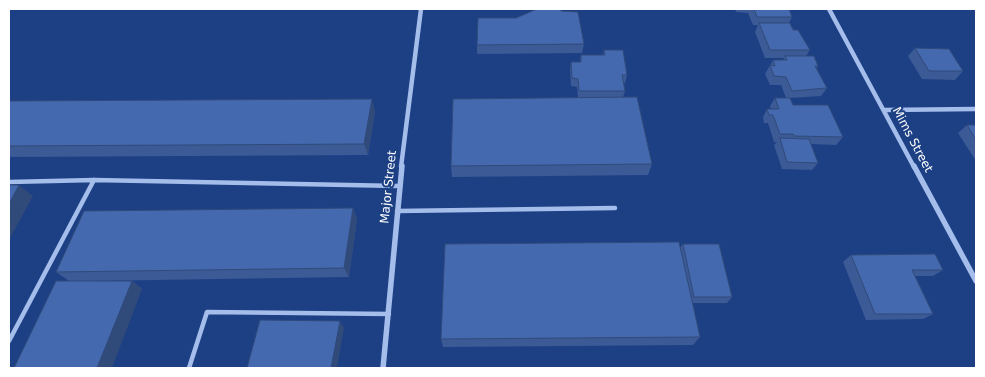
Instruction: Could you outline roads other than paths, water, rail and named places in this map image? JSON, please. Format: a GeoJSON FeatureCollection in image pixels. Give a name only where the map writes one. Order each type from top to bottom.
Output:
{"type":"FeatureCollection","features":[{"type":"Feature","properties":{"kind":"street","name":"Major Street"},"geometry":{"type":"LineString","coordinates":[[383,368],[389,314],[398,186],[421,9]]}},
{"type":"Feature","properties":{"kind":"street","name":"Mims Street"},"geometry":{"type":"LineString","coordinates":[[830,9],[976,281]]}},
{"type":"Feature","properties":{"kind":"street"},"geometry":{"type":"LineString","coordinates":[[884,110],[976,109]]}},
{"type":"Feature","properties":{"kind":"lane"},"geometry":{"type":"LineString","coordinates":[[9,182],[94,180],[398,186]]}},
{"type":"Feature","properties":{"kind":"lane"},"geometry":{"type":"LineString","coordinates":[[9,341],[94,180]]}},
{"type":"Feature","properties":{"kind":"lane"},"geometry":{"type":"LineString","coordinates":[[397,211],[615,208]]}},
{"type":"Feature","properties":{"kind":"lane"},"geometry":{"type":"LineString","coordinates":[[189,368],[207,312],[389,314]]}}]}
